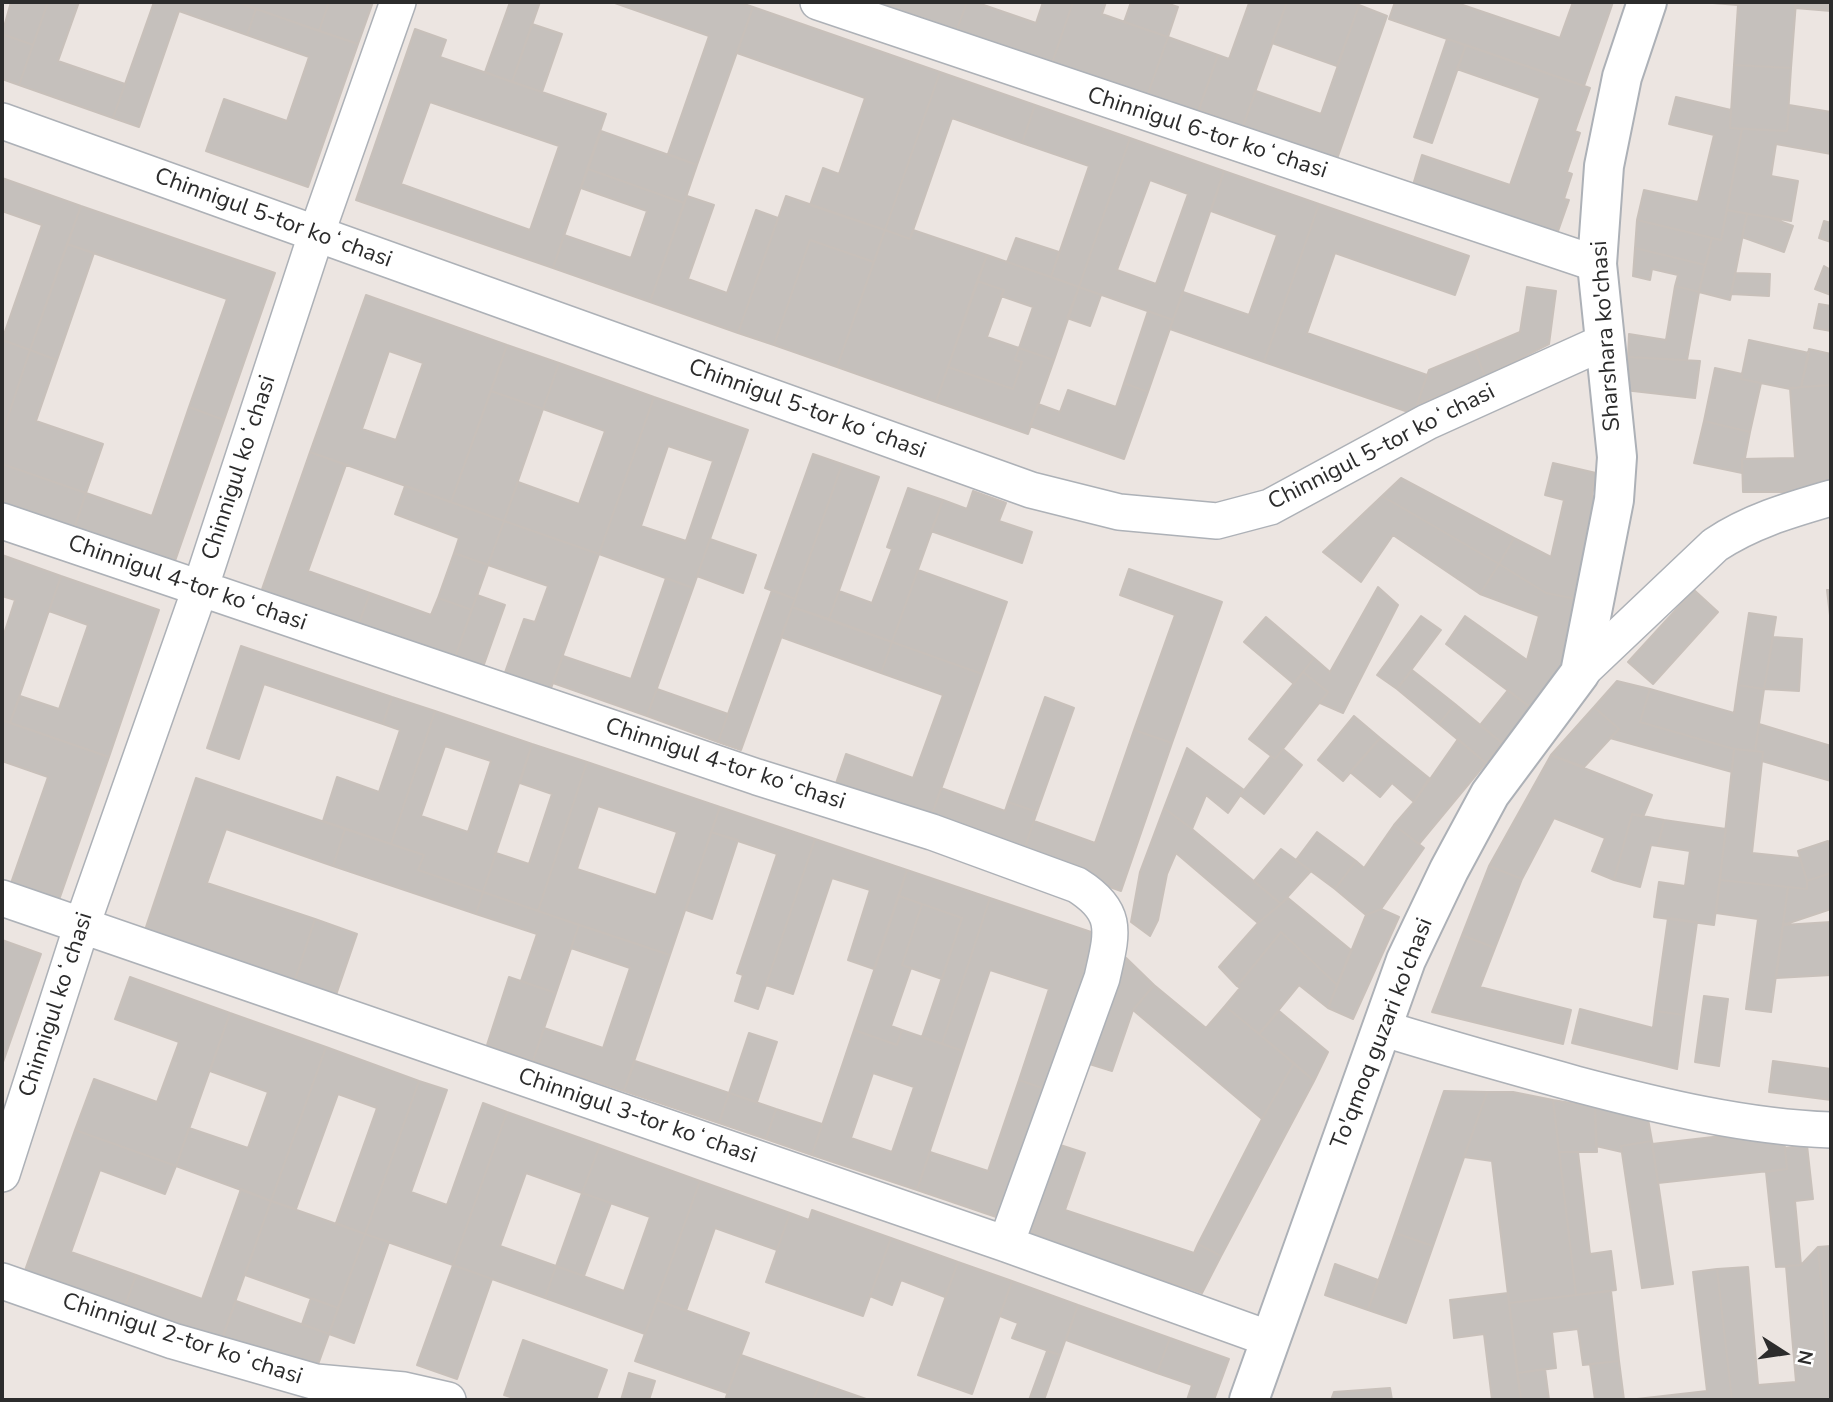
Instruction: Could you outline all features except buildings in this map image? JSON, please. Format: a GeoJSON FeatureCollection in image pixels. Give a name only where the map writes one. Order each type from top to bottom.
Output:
{"type":"FeatureCollection","features":[{"type":"Feature","properties":{"kind":"street","name":"Chinnigul koʻchasi"},"geometry":{"type":"LineString","coordinates":[[2,1174],[82,925],[200,589],[316,235],[398,2]]}},
{"type":"Feature","properties":{"kind":"street","name":"Chinnigul 6-tor koʻchasi"},"geometry":{"type":"LineString","coordinates":[[818,2],[1597,264]]}},
{"type":"Feature","properties":{"kind":"street","name":"Sharshara ko'chasi"},"geometry":{"type":"LineString","coordinates":[[1580,673],[1614,500],[1617,457],[1597,264],[1604,166],[1622,77],[1647,2]]}},
{"type":"Feature","properties":{"kind":"street","name":"Chinnigul 5-tor koʻchasi"},"geometry":{"type":"LineString","coordinates":[[2,121],[1031,489],[1119,512],[1217,521],[1270,507],[1427,422],[1604,342]]}},
{"type":"Feature","properties":{"kind":"street","name":"To'qmoq guzari ko'chasi"},"geometry":{"type":"LineString","coordinates":[[1249,1400],[1406,960],[1449,870],[1490,794],[1580,673],[1715,545],[1737,530],[1769,516],[1831,498]]}},
{"type":"Feature","properties":{"kind":"street","name":"Chinnigul 4-tor koʻchasi"},"geometry":{"type":"LineString","coordinates":[[2,520],[757,777],[932,832],[1077,885],[1095,896],[1106,910],[1111,926],[1102,978],[1006,1244]]}},
{"type":"Feature","properties":{"kind":"street","name":"Chinnigul 3-tor koʻchasi"},"geometry":{"type":"LineString","coordinates":[[2,898],[1006,1244],[1270,1339]]}},
{"type":"Feature","properties":{"kind":"street"},"geometry":{"type":"LineString","coordinates":[[1382,1028],[1469,1055],[1636,1100],[1796,1129],[1831,1130]]}},
{"type":"Feature","properties":{"kind":"street","name":"Chinnigul 2-tor koʻchasi"},"geometry":{"type":"LineString","coordinates":[[2,1281],[173,1341],[316,1382],[404,1390],[448,1400]]}}]}
